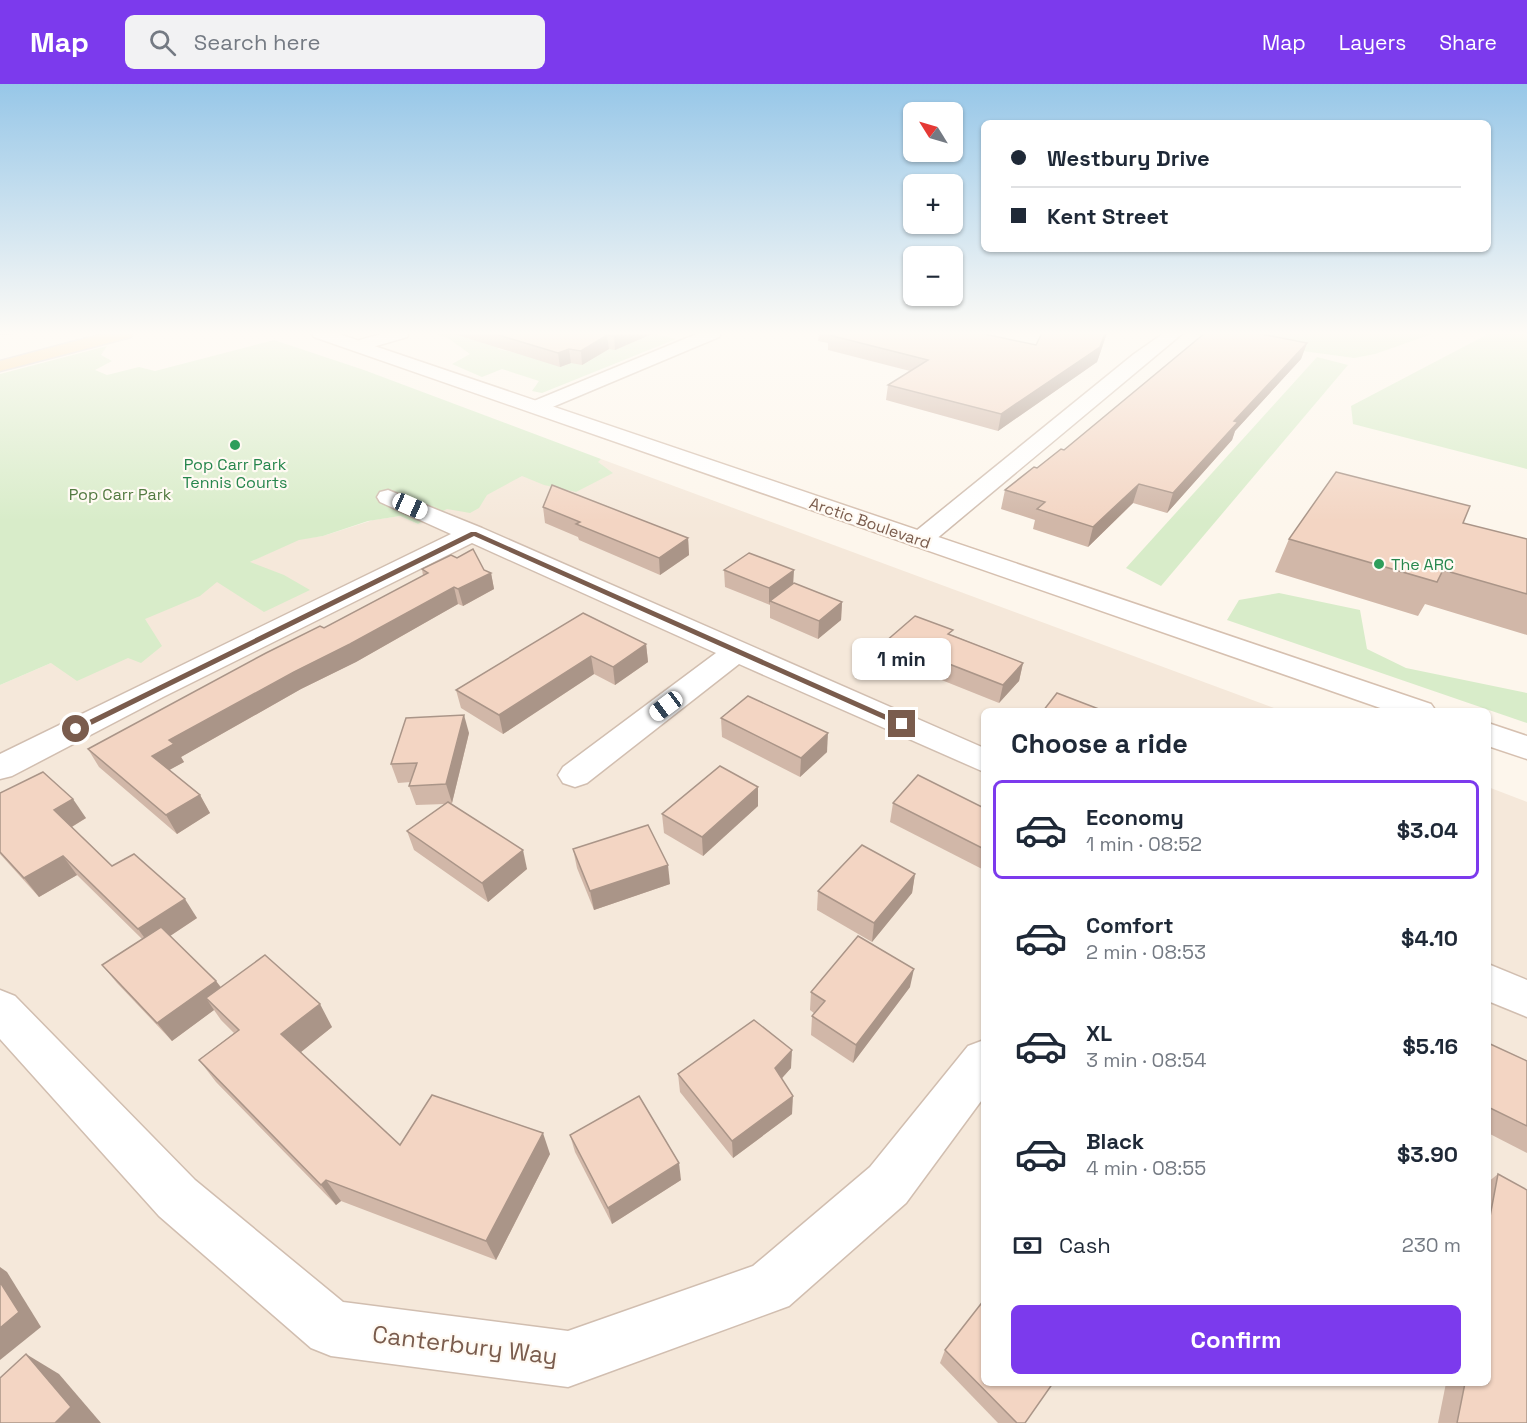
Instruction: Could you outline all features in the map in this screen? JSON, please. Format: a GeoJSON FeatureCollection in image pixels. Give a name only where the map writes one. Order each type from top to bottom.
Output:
{"type":"FeatureCollection","features":[{"type":"Feature","properties":{"kind":"street","name":"Arctic Boulevard"},"geometry":{"type":"LineString","coordinates":[[503,395],[1411,708]]}},
{"type":"Feature","properties":{"kind":"street"},"geometry":{"type":"LineString","coordinates":[[536,407],[564,395]]}},
{"type":"Feature","properties":{"kind":"street"},"geometry":{"type":"LineString","coordinates":[[920,540],[1095,395]]}},
{"type":"Feature","properties":{"kind":"street"},"geometry":{"type":"LineString","coordinates":[[388,496],[981,759]]}},
{"type":"Feature","properties":{"kind":"street"},"geometry":{"type":"LineString","coordinates":[[0,768],[473,533]]}},
{"type":"Feature","properties":{"kind":"street"},"geometry":{"type":"LineString","coordinates":[[575,775],[739,651]]}},
{"type":"Feature","properties":{"kind":"street"},"geometry":{"type":"LineString","coordinates":[[1491,735],[1527,748]]}},
{"type":"Feature","properties":{"kind":"street"},"geometry":{"type":"LineString","coordinates":[[1491,983],[1527,999]]}},
{"type":"Feature","properties":{"kind":"street","name":"Canterbury Way"},"geometry":{"type":"LineString","coordinates":[[0,1009],[177,1198],[331,1328],[568,1359],[770,1287],[888,1185],[981,1065]]}},
{"type":"Feature","properties":{"kind":"shaded area"},"geometry":{"type":"Polygon","coordinates":[[[601,459],[1274,708],[981,708],[981,1386],[1491,1386],[1491,788],[1527,802],[1527,1423],[0,1423],[0,685],[51,663],[299,539],[323,536],[373,520],[400,516],[418,524],[461,500],[523,473],[558,481],[601,459]]]}},
{"type":"Feature","properties":{"kind":"green space","name":"Pop Carr Park"},"geometry":{"type":"Polygon","coordinates":[[[0,395],[432,395],[601,459],[598,462],[613,473],[576,492],[544,485],[522,476],[487,495],[479,508],[470,513],[447,509],[418,524],[400,516],[368,521],[323,536],[299,540],[250,562],[284,575],[310,590],[264,612],[217,582],[200,596],[145,619],[162,646],[141,663],[128,658],[77,681],[51,663],[0,685],[0,395]]]}},
{"type":"Feature","properties":{"kind":"green space"},"geometry":{"type":"Polygon","coordinates":[[[1282,395],[1322,395],[1161,586],[1126,568],[1282,395]]]}},
{"type":"Feature","properties":{"kind":"green space"},"geometry":{"type":"Polygon","coordinates":[[[1371,395],[1527,395],[1527,469],[1353,424],[1351,406],[1371,395]]]}},
{"type":"Feature","properties":{"kind":"green space"},"geometry":{"type":"Polygon","coordinates":[[[1279,593],[1360,610],[1367,649],[1406,668],[1527,693],[1527,723],[1491,711],[1491,708],[1483,708],[1227,620],[1239,600],[1279,593]]]}},
{"type":"Feature","properties":{"kind":"building"},"geometry":{"type":"Polygon","coordinates":[[[929,395],[1028,395],[1001,414],[929,395]]]}},
{"type":"Feature","properties":{"kind":"building"},"geometry":{"type":"Polygon","coordinates":[[[1130,395],[1258,395],[1234,421],[1238,422],[1173,493],[1139,484],[1093,527],[1037,509],[1045,502],[1005,490],[1034,467],[1037,468],[1061,449],[1064,450],[1130,395]]]}},
{"type":"Feature","properties":{"kind":"building"},"geometry":{"type":"Polygon","coordinates":[[[1336,472],[1470,506],[1463,523],[1527,539],[1527,594],[1443,570],[1437,582],[1289,539],[1336,472]]]}},
{"type":"Feature","properties":{"kind":"building"},"geometry":{"type":"Polygon","coordinates":[[[552,485],[688,538],[659,558],[576,524],[580,522],[543,507],[552,485]]]}},
{"type":"Feature","properties":{"kind":"building"},"geometry":{"type":"Polygon","coordinates":[[[473,549],[484,570],[491,573],[458,589],[454,587],[169,740],[174,744],[152,756],[200,795],[166,815],[88,749],[266,653],[320,626],[324,628],[428,573],[422,569],[451,555],[457,558],[473,549]]]}},
{"type":"Feature","properties":{"kind":"building"},"geometry":{"type":"Polygon","coordinates":[[[749,553],[794,570],[769,588],[724,570],[749,553]]]}},
{"type":"Feature","properties":{"kind":"building"},"geometry":{"type":"Polygon","coordinates":[[[794,583],[842,602],[819,621],[770,601],[794,583]]]}},
{"type":"Feature","properties":{"kind":"building"},"geometry":{"type":"Polygon","coordinates":[[[583,613],[646,644],[613,667],[591,656],[499,715],[456,690],[583,613]]]}},
{"type":"Feature","properties":{"kind":"building"},"geometry":{"type":"Polygon","coordinates":[[[915,616],[953,630],[948,634],[1023,663],[1003,685],[926,655],[923,658],[885,642],[915,616]]]}},
{"type":"Feature","properties":{"kind":"building"},"geometry":{"type":"Polygon","coordinates":[[[1057,693],[1096,708],[1045,708],[1057,693]]]}},
{"type":"Feature","properties":{"kind":"building"},"geometry":{"type":"Polygon","coordinates":[[[748,696],[828,733],[801,758],[721,718],[748,696]]]}},
{"type":"Feature","properties":{"kind":"building"},"geometry":{"type":"Polygon","coordinates":[[[464,715],[446,784],[409,786],[417,763],[391,764],[406,718],[464,715]]]}},
{"type":"Feature","properties":{"kind":"building"},"geometry":{"type":"Polygon","coordinates":[[[720,766],[758,787],[702,837],[662,814],[720,766]]]}},
{"type":"Feature","properties":{"kind":"building"},"geometry":{"type":"Polygon","coordinates":[[[43,772],[73,799],[54,810],[112,866],[134,854],[185,899],[138,929],[63,856],[24,878],[0,852],[0,793],[43,772]]]}},
{"type":"Feature","properties":{"kind":"building"},"geometry":{"type":"Polygon","coordinates":[[[918,775],[981,806],[981,847],[893,803],[918,775]]]}},
{"type":"Feature","properties":{"kind":"building"},"geometry":{"type":"Polygon","coordinates":[[[448,802],[523,850],[482,883],[407,831],[448,802]]]}},
{"type":"Feature","properties":{"kind":"building"},"geometry":{"type":"Polygon","coordinates":[[[648,825],[668,865],[590,891],[573,849],[648,825]]]}},
{"type":"Feature","properties":{"kind":"building"},"geometry":{"type":"Polygon","coordinates":[[[862,845],[915,874],[874,923],[818,891],[862,845]]]}},
{"type":"Feature","properties":{"kind":"building"},"geometry":{"type":"Polygon","coordinates":[[[161,927],[216,981],[157,1023],[102,965],[161,927]]]}},
{"type":"Feature","properties":{"kind":"building"},"geometry":{"type":"Polygon","coordinates":[[[858,936],[914,969],[856,1045],[812,1016],[825,1001],[811,992],[858,936]]]}},
{"type":"Feature","properties":{"kind":"building"},"geometry":{"type":"Polygon","coordinates":[[[265,955],[320,1004],[281,1034],[400,1145],[432,1095],[543,1133],[486,1241],[326,1180],[321,1185],[199,1060],[239,1030],[206,998],[265,955]]]}},
{"type":"Feature","properties":{"kind":"building"},"geometry":{"type":"Polygon","coordinates":[[[754,1020],[792,1050],[775,1068],[793,1096],[732,1141],[678,1074],[754,1020]]]}},
{"type":"Feature","properties":{"kind":"building"},"geometry":{"type":"Polygon","coordinates":[[[1491,1044],[1527,1061],[1527,1126],[1491,1108],[1491,1044]]]}},
{"type":"Feature","properties":{"kind":"building"},"geometry":{"type":"Polygon","coordinates":[[[639,1096],[679,1163],[608,1208],[570,1135],[639,1096]]]}},
{"type":"Feature","properties":{"kind":"building"},"geometry":{"type":"Polygon","coordinates":[[[1498,1174],[1527,1190],[1527,1423],[1457,1423],[1464,1386],[1491,1386],[1491,1211],[1498,1174]]]}},
{"type":"Feature","properties":{"kind":"building"},"geometry":{"type":"Polygon","coordinates":[[[0,1282],[19,1312],[0,1328],[0,1282]]]}},
{"type":"Feature","properties":{"kind":"building"},"geometry":{"type":"Polygon","coordinates":[[[981,1304],[981,1386],[1051,1386],[1025,1423],[1017,1423],[945,1350],[981,1304]]]}},
{"type":"Feature","properties":{"kind":"building"},"geometry":{"type":"Polygon","coordinates":[[[26,1354],[71,1407],[55,1423],[0,1423],[0,1378],[26,1354]]]}},
{"type":"Feature","properties":{"kind":"place","name":"Pop Carr Park Tennis Courts"},"geometry":{"type":"Point","coordinates":[235,445]}},
{"type":"Feature","properties":{"kind":"place","name":"The ARC"},"geometry":{"type":"Point","coordinates":[1379,564]}},
{"type":"Feature","properties":{"kind":"route"},"geometry":{"type":"LineString","coordinates":[[76,729],[473,533],[902,724]]}}]}
